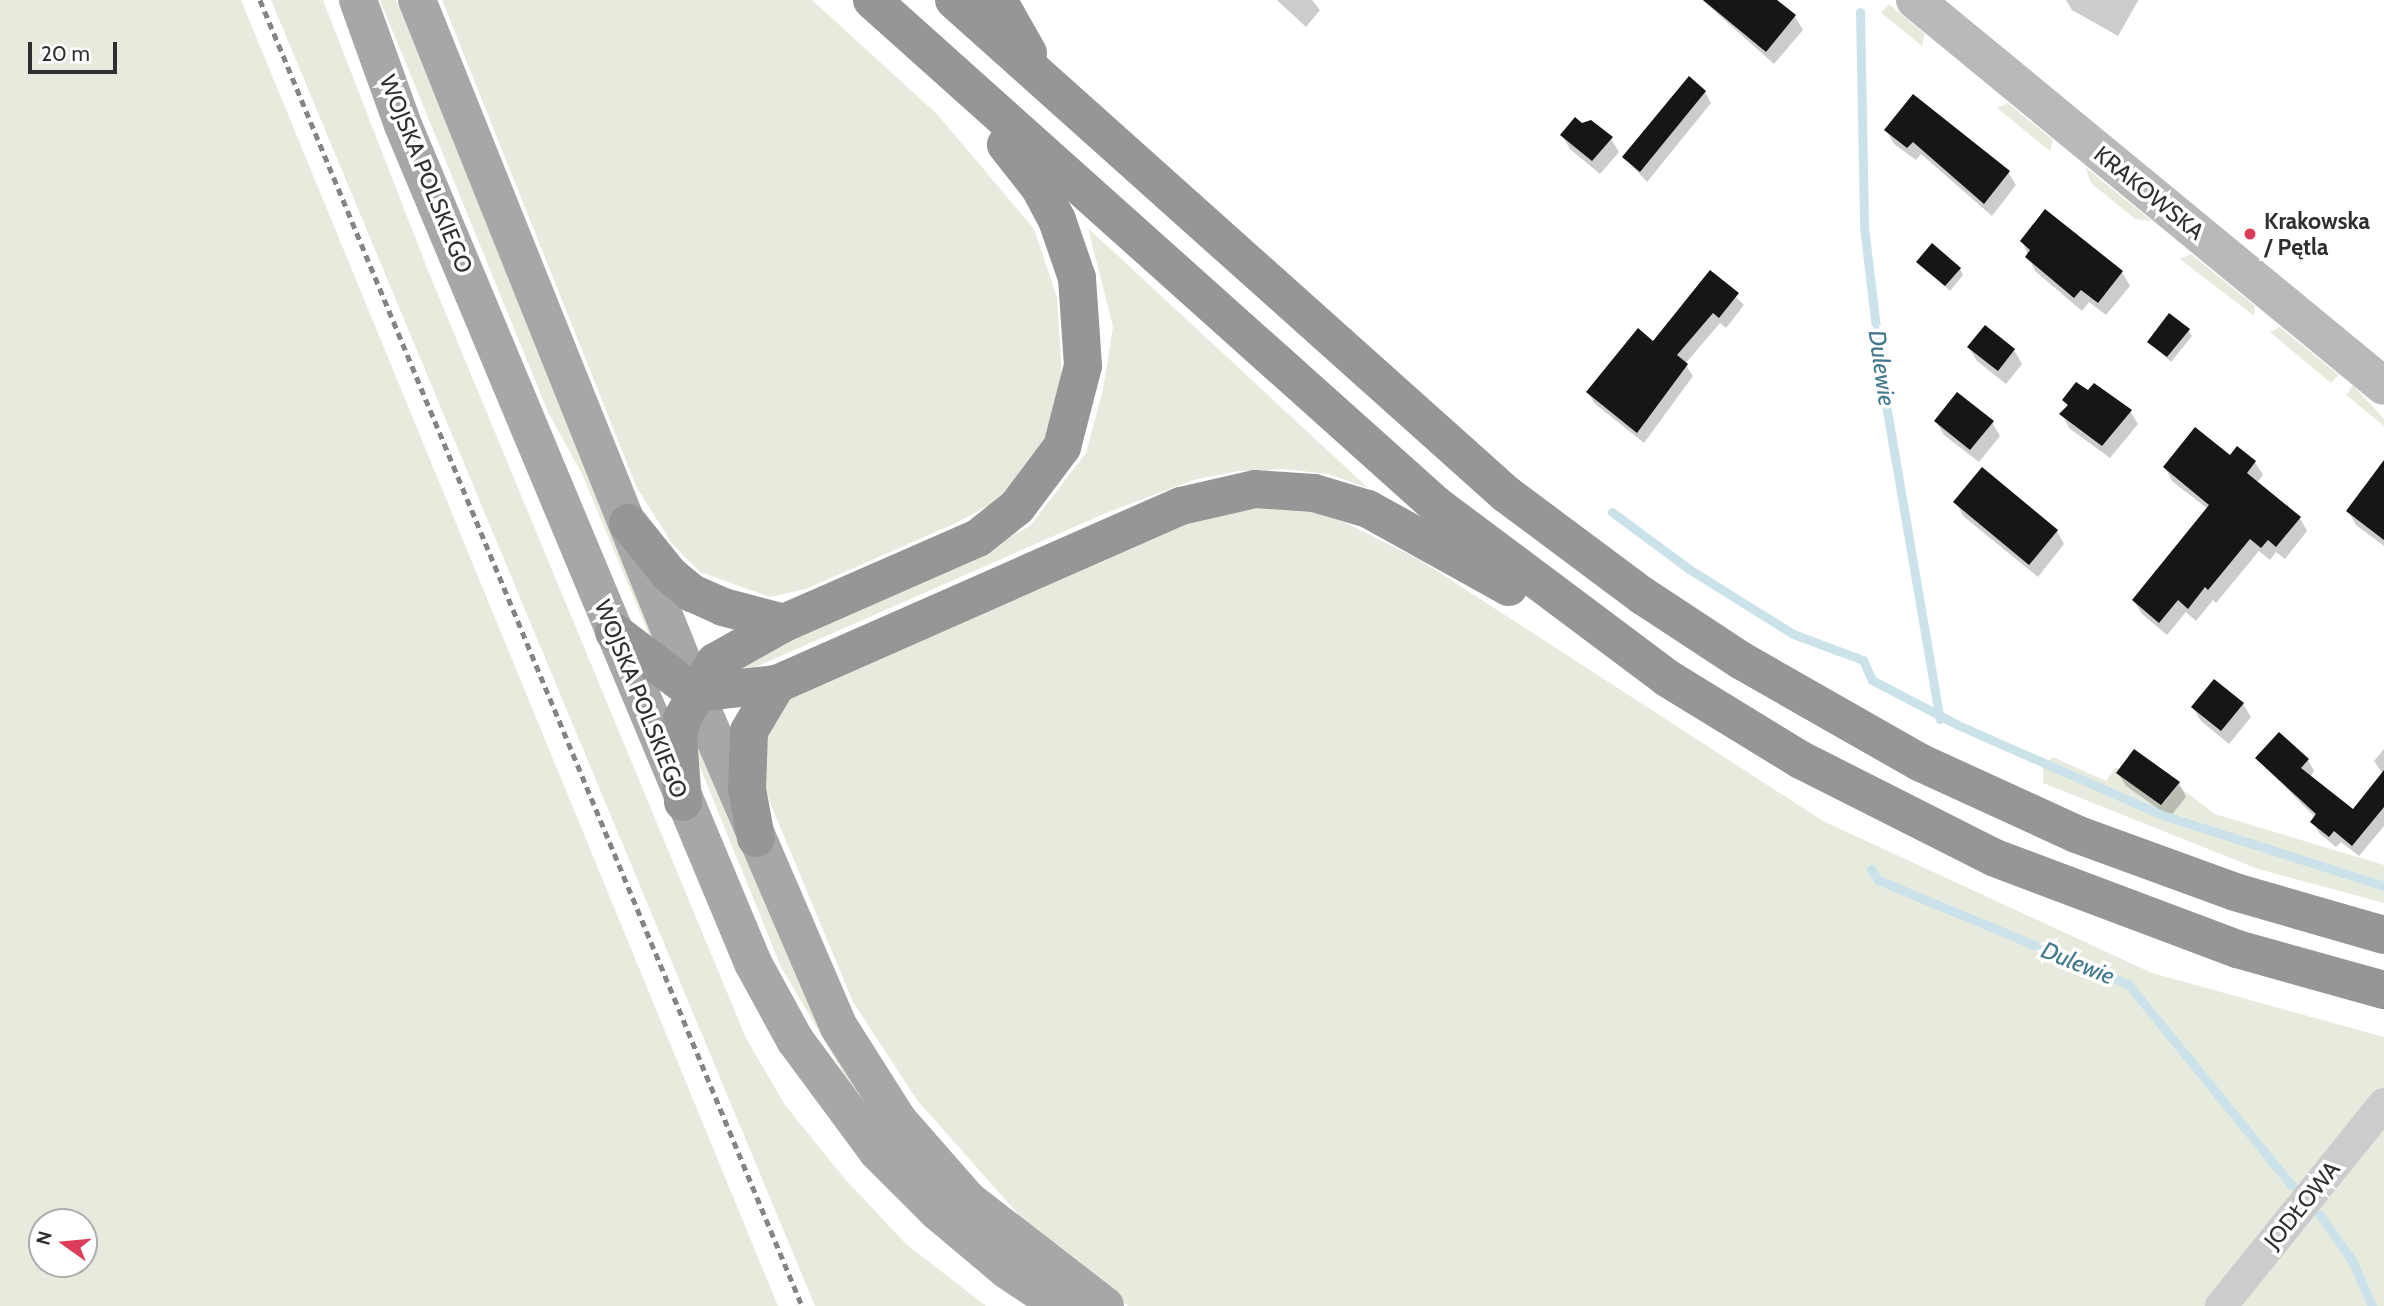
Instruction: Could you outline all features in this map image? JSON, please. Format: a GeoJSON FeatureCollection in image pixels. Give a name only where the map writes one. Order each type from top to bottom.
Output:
{"type":"FeatureCollection","features":[{"type":"Feature","properties":{"kind":"highway"},"geometry":{"type":"LineString","coordinates":[[872,0],[1436,505],[1607,637],[1801,760],[1995,858],[2237,950],[2384,990]]}},
{"type":"Feature","properties":{"kind":"highway"},"geometry":{"type":"LineString","coordinates":[[954,0],[1506,494],[1742,662],[1919,762],[2076,834],[2235,892],[2384,935]]}},
{"type":"Feature","properties":{"kind":"highway"},"geometry":{"type":"LineString","coordinates":[[998,0],[1045,82]]}},
{"type":"Feature","properties":{"kind":"highway"},"geometry":{"type":"LineString","coordinates":[[683,802],[678,737],[686,708],[715,662],[784,623],[953,551],[998,524],[1033,488],[1062,447],[1072,421],[1083,366],[1084,332],[1069,248],[1040,188],[940,61]]}},
{"type":"Feature","properties":{"kind":"highway"},"geometry":{"type":"LineString","coordinates":[[614,632],[695,693],[777,684],[1168,511],[1255,489],[1314,493],[1368,509],[1544,607],[1607,637]]}},
{"type":"Feature","properties":{"kind":"highway"},"geometry":{"type":"LineString","coordinates":[[628,523],[669,574],[692,593],[723,607],[784,623]]}},
{"type":"Feature","properties":{"kind":"highway"},"geometry":{"type":"LineString","coordinates":[[756,838],[747,789],[749,731],[777,684]]}},
{"type":"Feature","properties":{"kind":"main road","name":"WOJSKA POLSKIEGO"},"geometry":{"type":"LineString","coordinates":[[358,0],[403,125],[683,802],[753,963],[795,1040],[854,1123],[938,1212],[1007,1270],[1061,1306]]}},
{"type":"Feature","properties":{"kind":"main road"},"geometry":{"type":"LineString","coordinates":[[417,0],[695,693],[839,1027],[898,1120],[968,1200],[1105,1306]]}},
{"type":"Feature","properties":{"kind":"street","name":"KRAKOWSKA"},"geometry":{"type":"LineString","coordinates":[[1915,0],[2384,386]]}},
{"type":"Feature","properties":{"kind":"street","name":"JODŁOWA"},"geometry":{"type":"LineString","coordinates":[[2221,1306],[2384,1104]]}},
{"type":"Feature","properties":{"kind":"shaded area"},"geometry":{"type":"Polygon","coordinates":[[[0,0],[241,0],[778,1306],[0,1306],[0,0]]]}},
{"type":"Feature","properties":{"kind":"shaded area"},"geometry":{"type":"Polygon","coordinates":[[[271,0],[323,0],[429,273],[746,1038],[785,1105],[845,1179],[906,1244],[986,1306],[815,1306],[271,0]]]}},
{"type":"Feature","properties":{"kind":"shaded area"},"geometry":{"type":"Polygon","coordinates":[[[380,0],[396,0],[666,654],[655,649],[582,474],[548,412],[380,0]]]}},
{"type":"Feature","properties":{"kind":"shaded area"},"geometry":{"type":"Polygon","coordinates":[[[442,0],[812,0],[937,114],[1034,229],[1057,297],[1062,376],[1040,454],[1008,495],[956,523],[806,589],[770,597],[700,572],[673,545],[637,488],[442,0]]]}},
{"type":"Feature","properties":{"kind":"shaded area"},"geometry":{"type":"Polygon","coordinates":[[[1889,4],[1925,34],[1922,46],[1881,13],[1889,4]]]}},
{"type":"Feature","properties":{"kind":"shaded area"},"geometry":{"type":"Polygon","coordinates":[[[2008,103],[2053,140],[2050,151],[1997,108],[2008,103]]]}},
{"type":"Feature","properties":{"kind":"shaded area"},"geometry":{"type":"Polygon","coordinates":[[[2085,167],[2152,221],[2135,219],[2091,183],[2085,167]]]}},
{"type":"Feature","properties":{"kind":"shaded area"},"geometry":{"type":"Polygon","coordinates":[[[1088,228],[1368,488],[1328,474],[1282,469],[1238,471],[1193,480],[1106,513],[749,670],[730,666],[938,576],[1030,526],[1086,453],[1103,389],[1113,327],[1088,228]]]}},
{"type":"Feature","properties":{"kind":"shaded area"},"geometry":{"type":"Polygon","coordinates":[[[2191,254],[2255,306],[2254,316],[2180,259],[2191,254]]]}},
{"type":"Feature","properties":{"kind":"shaded area"},"geometry":{"type":"Polygon","coordinates":[[[2280,327],[2339,375],[2331,383],[2270,332],[2280,327]]]}},
{"type":"Feature","properties":{"kind":"shaded area"},"geometry":{"type":"Polygon","coordinates":[[[2353,385],[2384,419],[2384,426],[2346,395],[2353,385]]]}},
{"type":"Feature","properties":{"kind":"shaded area"},"geometry":{"type":"Polygon","coordinates":[[[1267,507],[1302,508],[1344,522],[1420,560],[1823,821],[2152,973],[2384,1037],[2384,1306],[1128,1306],[1034,1232],[917,1100],[853,1002],[771,805],[763,780],[766,734],[779,708],[800,689],[1197,518],[1267,507]]]}},
{"type":"Feature","properties":{"kind":"shaded area"},"geometry":{"type":"Polygon","coordinates":[[[698,726],[862,1092],[855,1093],[781,967],[693,750],[698,726]]]}},
{"type":"Feature","properties":{"kind":"shaded area"},"geometry":{"type":"Polygon","coordinates":[[[2053,757],[2106,781],[2116,767],[2164,803],[2178,786],[2215,814],[2384,865],[2384,903],[2258,869],[2043,783],[2043,767],[2053,757]]]}},
{"type":"Feature","properties":{"kind":"building"},"geometry":{"type":"Polygon","coordinates":[[[1703,0],[1777,0],[1796,15],[1766,52],[1703,0]]]}},
{"type":"Feature","properties":{"kind":"building"},"geometry":{"type":"Polygon","coordinates":[[[1689,76],[1706,91],[1640,172],[1622,157],[1689,76]]]}},
{"type":"Feature","properties":{"kind":"building"},"geometry":{"type":"Polygon","coordinates":[[[1913,94],[2010,171],[1984,204],[1913,142],[1907,148],[1884,130],[1913,94]]]}},
{"type":"Feature","properties":{"kind":"building"},"geometry":{"type":"Polygon","coordinates":[[[1575,117],[1582,123],[1591,120],[1613,137],[1592,161],[1560,135],[1575,117]]]}},
{"type":"Feature","properties":{"kind":"building"},"geometry":{"type":"Polygon","coordinates":[[[2045,209],[2123,271],[2098,303],[2081,290],[2074,298],[2025,257],[2030,250],[2020,241],[2045,209]]]}},
{"type":"Feature","properties":{"kind":"building"},"geometry":{"type":"Polygon","coordinates":[[[1932,243],[1961,268],[1945,286],[1916,262],[1932,243]]]}},
{"type":"Feature","properties":{"kind":"building"},"geometry":{"type":"Polygon","coordinates":[[[1710,270],[1739,293],[1719,318],[1713,313],[1677,355],[1688,364],[1637,433],[1586,392],[1638,328],[1653,341],[1710,270]]]}},
{"type":"Feature","properties":{"kind":"building"},"geometry":{"type":"Polygon","coordinates":[[[2169,313],[2190,329],[2167,357],[2147,342],[2169,313]]]}},
{"type":"Feature","properties":{"kind":"building"},"geometry":{"type":"Polygon","coordinates":[[[1985,325],[2015,349],[1998,371],[1967,347],[1985,325]]]}},
{"type":"Feature","properties":{"kind":"building"},"geometry":{"type":"Polygon","coordinates":[[[2076,382],[2088,390],[2094,383],[2132,410],[2102,446],[2059,414],[2068,405],[2062,400],[2076,382]]]}},
{"type":"Feature","properties":{"kind":"building"},"geometry":{"type":"Polygon","coordinates":[[[1957,392],[1994,421],[1970,450],[1934,421],[1957,392]]]}},
{"type":"Feature","properties":{"kind":"building"},"geometry":{"type":"Polygon","coordinates":[[[2195,427],[2230,455],[2237,446],[2256,461],[2247,473],[2301,517],[2276,547],[2268,540],[2261,548],[2250,539],[2208,590],[2205,587],[2188,609],[2178,600],[2159,623],[2132,600],[2209,505],[2163,467],[2195,427]]]}},
{"type":"Feature","properties":{"kind":"building"},"geometry":{"type":"Polygon","coordinates":[[[2384,460],[2384,540],[2346,511],[2384,460]]]}},
{"type":"Feature","properties":{"kind":"building"},"geometry":{"type":"Polygon","coordinates":[[[1982,467],[2058,530],[2029,565],[1953,502],[1982,467]]]}},
{"type":"Feature","properties":{"kind":"building"},"geometry":{"type":"Polygon","coordinates":[[[2214,679],[2244,703],[2221,731],[2191,707],[2214,679]]]}},
{"type":"Feature","properties":{"kind":"building"},"geometry":{"type":"Polygon","coordinates":[[[2279,732],[2309,759],[2301,768],[2353,809],[2384,770],[2384,807],[2352,846],[2334,831],[2329,837],[2310,822],[2316,814],[2255,758],[2279,732]]]}},
{"type":"Feature","properties":{"kind":"building"},"geometry":{"type":"Polygon","coordinates":[[[2134,749],[2180,782],[2161,805],[2116,773],[2134,749]]]}},
{"type":"Feature","properties":{"kind":"waterway","name":"Dulewie"},"geometry":{"type":"LineString","coordinates":[[1860,12],[1864,227],[1883,387],[1940,719]]}},
{"type":"Feature","properties":{"kind":"waterway"},"geometry":{"type":"LineString","coordinates":[[1612,512],[1689,569],[1793,634],[1863,660],[1872,680],[1958,725],[2162,815],[2384,886]]}},
{"type":"Feature","properties":{"kind":"waterway","name":"Dulewie"},"geometry":{"type":"LineString","coordinates":[[1871,869],[1878,880],[2128,984],[2292,1186]]}},
{"type":"Feature","properties":{"kind":"waterway","name":"Dulewie"},"geometry":{"type":"LineString","coordinates":[[2319,1214],[2352,1260],[2372,1306]]}},
{"type":"Feature","properties":{"kind":"railway"},"geometry":{"type":"LineString","coordinates":[[260,0],[802,1306]]}},
{"type":"Feature","properties":{"kind":"place","name":"Krakowska / Pętla"},"geometry":{"type":"Point","coordinates":[2250,234]}}]}
